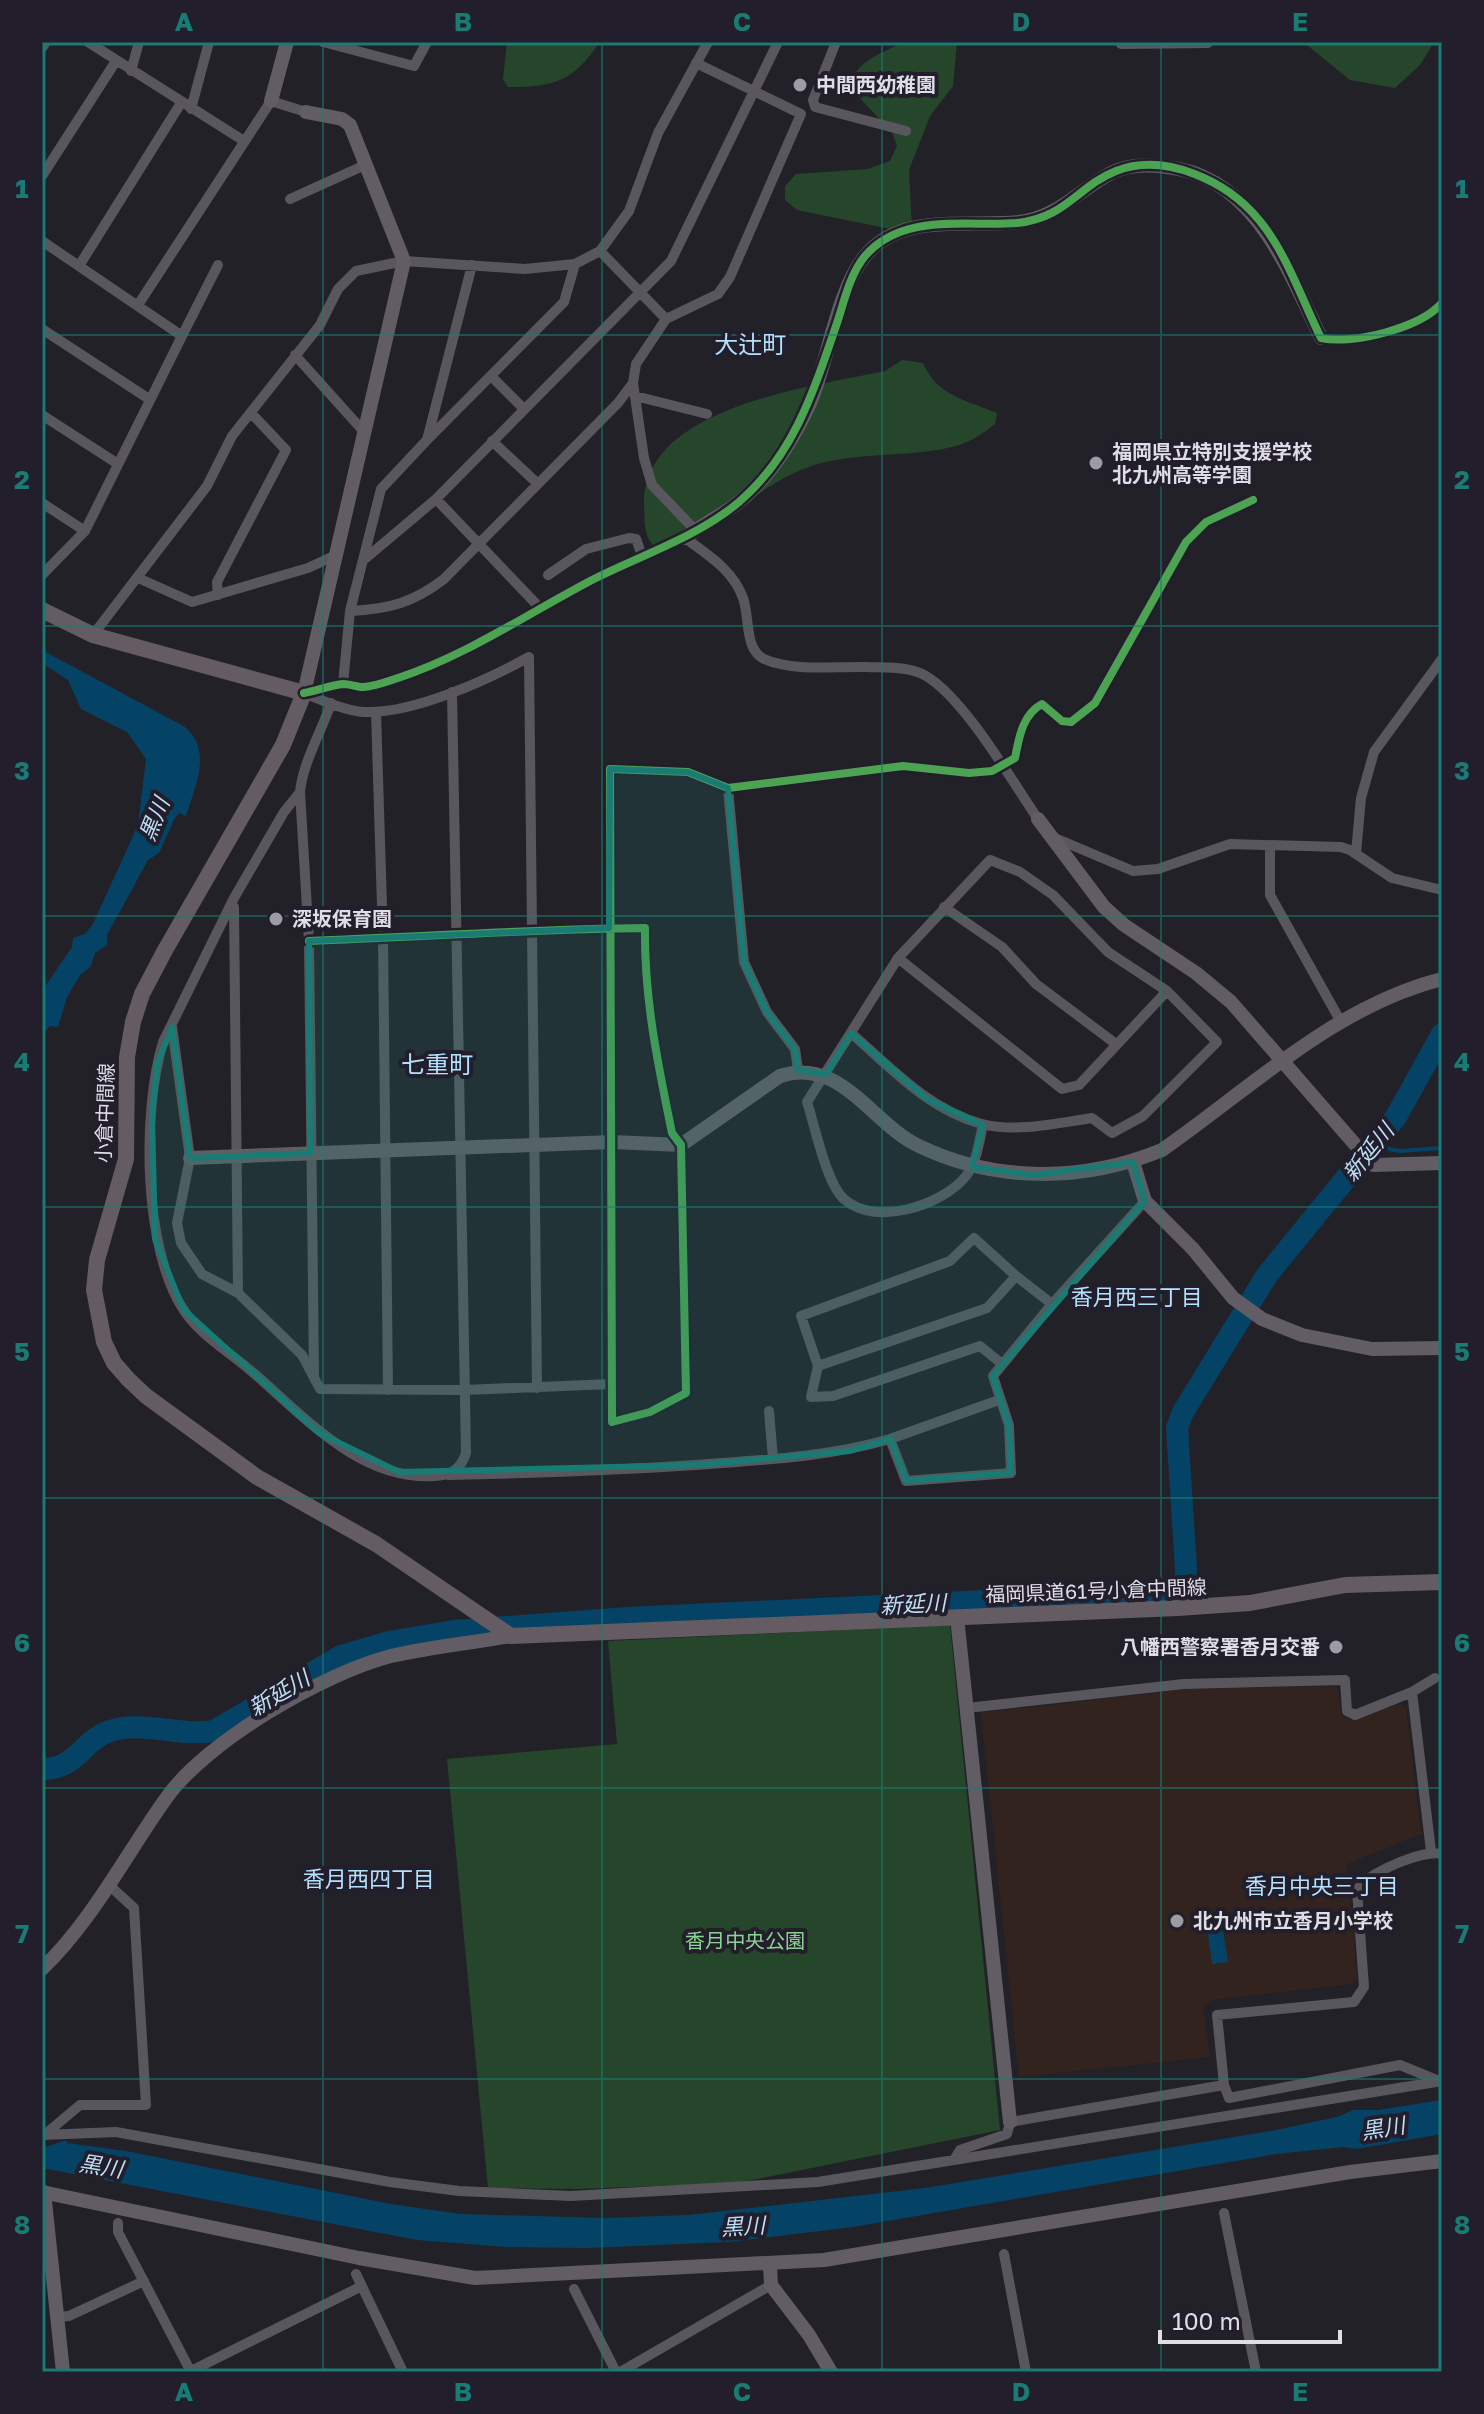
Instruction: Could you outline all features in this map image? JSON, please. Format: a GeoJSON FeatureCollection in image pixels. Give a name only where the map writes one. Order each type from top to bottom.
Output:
{"type":"FeatureCollection","features":[{"type":"Feature","properties":{"kind":"main road"},"geometry":{"type":"LineString","coordinates":[[42,610],[93,635],[304,693]]}},
{"type":"Feature","properties":{"kind":"main road","name":"小倉中間線"},"geometry":{"type":"LineString","coordinates":[[304,693],[283,745],[142,994],[127,1057],[126,1159],[97,1260],[94,1290],[97,1319],[114,1363],[146,1396],[257,1477],[376,1544],[511,1636]]}},
{"type":"Feature","properties":{"kind":"main road","name":"福岡県道61号小倉中間線"},"geometry":{"type":"LineString","coordinates":[[511,1636],[1222,1606],[1331,1587],[1442,1582]]}},
{"type":"Feature","properties":{"kind":"street"},"geometry":{"type":"LineString","coordinates":[[42,48],[46,42]]}},
{"type":"Feature","properties":{"kind":"street"},"geometry":{"type":"LineString","coordinates":[[88,42],[244,141]]}},
{"type":"Feature","properties":{"kind":"street"},"geometry":{"type":"LineString","coordinates":[[131,71],[139,42]]}},
{"type":"Feature","properties":{"kind":"street"},"geometry":{"type":"LineString","coordinates":[[191,109],[209,42]]}},
{"type":"Feature","properties":{"kind":"street"},"geometry":{"type":"LineString","coordinates":[[138,305],[271,101],[287,42]]}},
{"type":"Feature","properties":{"kind":"street"},"geometry":{"type":"LineString","coordinates":[[323,42],[364,47],[414,66],[427,42]]}},
{"type":"Feature","properties":{"kind":"street"},"geometry":{"type":"LineString","coordinates":[[93,635],[207,486],[232,436],[320,325],[338,289],[356,271],[404,261],[525,269],[575,264],[600,251],[629,211],[658,133],[708,42]]}},
{"type":"Feature","properties":{"kind":"street"},"geometry":{"type":"LineString","coordinates":[[366,558],[436,499],[671,261],[778,42]]}},
{"type":"Feature","properties":{"kind":"street"},"geometry":{"type":"LineString","coordinates":[[836,42],[813,100],[815,107],[906,131]]}},
{"type":"Feature","properties":{"kind":"street"},"geometry":{"type":"LineString","coordinates":[[1121,44],[1208,43]]}},
{"type":"Feature","properties":{"kind":"street"},"geometry":{"type":"LineString","coordinates":[[42,176],[116,61]]}},
{"type":"Feature","properties":{"kind":"street"},"geometry":{"type":"LineString","coordinates":[[696,63],[801,114],[730,277],[718,294],[666,319],[636,364],[633,383],[644,458],[652,485],[690,534],[734,580],[747,613],[750,642],[761,658],[787,665],[898,668],[926,676],[974,727],[1104,907],[1124,925],[1196,973],[1231,1002],[1373,1165],[1442,1163]]}},
{"type":"Feature","properties":{"kind":"street"},"geometry":{"type":"LineString","coordinates":[[271,101],[342,119],[350,125],[404,261],[304,693]]}},
{"type":"Feature","properties":{"kind":"street"},"geometry":{"type":"LineString","coordinates":[[79,266],[181,103]]}},
{"type":"Feature","properties":{"kind":"street"},"geometry":{"type":"LineString","coordinates":[[290,199],[365,165]]}},
{"type":"Feature","properties":{"kind":"street"},"geometry":{"type":"LineString","coordinates":[[304,693],[343,684],[364,687],[398,678],[476,645],[540,608],[690,534],[737,503],[787,447],[810,402],[850,284],[865,256],[891,236],[921,225],[1017,223],[1043,218],[1068,206],[1114,172],[1142,165],[1184,169],[1227,191],[1259,220],[1321,338],[1340,342],[1360,338],[1420,320],[1442,303]]}},
{"type":"Feature","properties":{"kind":"street"},"geometry":{"type":"LineString","coordinates":[[42,241],[182,336]]}},
{"type":"Feature","properties":{"kind":"street"},"geometry":{"type":"LineString","coordinates":[[600,251],[666,319]]}},
{"type":"Feature","properties":{"kind":"street"},"geometry":{"type":"LineString","coordinates":[[343,684],[350,611],[366,558],[381,489],[564,302],[575,264]]}},
{"type":"Feature","properties":{"kind":"street"},"geometry":{"type":"LineString","coordinates":[[42,575],[85,531],[218,265]]}},
{"type":"Feature","properties":{"kind":"street"},"geometry":{"type":"LineString","coordinates":[[427,440],[472,265]]}},
{"type":"Feature","properties":{"kind":"street"},"geometry":{"type":"LineString","coordinates":[[42,329],[149,399]]}},
{"type":"Feature","properties":{"kind":"street"},"geometry":{"type":"LineString","coordinates":[[295,355],[365,433]]}},
{"type":"Feature","properties":{"kind":"street"},"geometry":{"type":"LineString","coordinates":[[491,376],[523,408]]}},
{"type":"Feature","properties":{"kind":"street"},"geometry":{"type":"LineString","coordinates":[[350,611],[392,609],[421,597],[480,544],[633,383]]}},
{"type":"Feature","properties":{"kind":"street"},"geometry":{"type":"LineString","coordinates":[[635,396],[707,414]]}},
{"type":"Feature","properties":{"kind":"street"},"geometry":{"type":"LineString","coordinates":[[218,595],[217,582],[286,450],[251,413]]}},
{"type":"Feature","properties":{"kind":"street"},"geometry":{"type":"LineString","coordinates":[[42,415],[118,464]]}},
{"type":"Feature","properties":{"kind":"street"},"geometry":{"type":"LineString","coordinates":[[492,441],[538,484]]}},
{"type":"Feature","properties":{"kind":"street"},"geometry":{"type":"LineString","coordinates":[[436,499],[540,608]]}},
{"type":"Feature","properties":{"kind":"street"},"geometry":{"type":"LineString","coordinates":[[309,941],[531,934],[609,928],[645,928],[644,971],[652,1032],[672,1133],[681,1145],[686,1393],[650,1412],[612,1422],[609,928],[610,769],[688,772],[728,788],[903,766],[969,773],[992,771],[1015,758],[1021,729],[1034,709],[1042,704],[1062,721],[1071,722],[1095,703],[1186,542],[1206,522],[1253,500]]}},
{"type":"Feature","properties":{"kind":"street"},"geometry":{"type":"LineString","coordinates":[[42,503],[85,531]]}},
{"type":"Feature","properties":{"kind":"street"},"geometry":{"type":"LineString","coordinates":[[548,575],[586,549],[629,538],[636,539],[642,556]]}},
{"type":"Feature","properties":{"kind":"street"},"geometry":{"type":"LineString","coordinates":[[138,578],[192,602],[308,568],[336,555]]}},
{"type":"Feature","properties":{"kind":"street"},"geometry":{"type":"LineString","coordinates":[[304,693],[361,712],[376,712],[452,692],[485,680],[529,657],[537,1388]]}},
{"type":"Feature","properties":{"kind":"street"},"geometry":{"type":"LineString","coordinates":[[1356,853],[1361,798],[1374,752],[1442,659]]}},
{"type":"Feature","properties":{"kind":"street"},"geometry":{"type":"LineString","coordinates":[[448,1475],[463,1461],[466,1453],[452,692]]}},
{"type":"Feature","properties":{"kind":"street"},"geometry":{"type":"LineString","coordinates":[[314,1374],[309,941],[300,792],[302,770],[315,750],[331,703]]}},
{"type":"Feature","properties":{"kind":"street"},"geometry":{"type":"LineString","coordinates":[[376,712],[383,938],[388,1390]]}},
{"type":"Feature","properties":{"kind":"street"},"geometry":{"type":"LineString","coordinates":[[728,788],[744,962],[767,1012],[795,1049],[798,1070]]}},
{"type":"Feature","properties":{"kind":"street"},"geometry":{"type":"LineString","coordinates":[[300,792],[284,812],[234,898],[226,919],[187,988],[157,1064],[151,1202],[155,1239],[183,1309],[319,1433],[344,1449],[399,1472],[424,1476],[574,1472],[850,1451],[999,1400]]}},
{"type":"Feature","properties":{"kind":"street"},"geometry":{"type":"LineString","coordinates":[[1055,838],[1133,871],[1158,869],[1230,844],[1341,847],[1356,853],[1392,878],[1442,890]]}},
{"type":"Feature","properties":{"kind":"street"},"geometry":{"type":"LineString","coordinates":[[1270,846],[1270,895],[1341,1022]]}},
{"type":"Feature","properties":{"kind":"street"},"geometry":{"type":"LineString","coordinates":[[851,1033],[927,1099],[983,1125],[1038,1125],[1092,1118],[1112,1133],[1143,1116],[1217,1042],[1167,991],[1108,952],[1053,895],[1010,868],[990,860],[898,958],[807,1102],[833,1184],[844,1199],[860,1207],[905,1213],[923,1208],[963,1180],[972,1167],[983,1125]]}},
{"type":"Feature","properties":{"kind":"street"},"geometry":{"type":"LineString","coordinates":[[234,898],[238,1293]]}},
{"type":"Feature","properties":{"kind":"street"},"geometry":{"type":"LineString","coordinates":[[944,907],[1002,947],[1036,984],[1116,1044]]}},
{"type":"Feature","properties":{"kind":"street"},"geometry":{"type":"LineString","coordinates":[[898,958],[1062,1089],[1079,1085],[1167,991]]}},
{"type":"Feature","properties":{"kind":"street"},"geometry":{"type":"LineString","coordinates":[[190,1158],[534,1144],[612,1142],[681,1145],[780,1076],[798,1070],[826,1074],[894,1131],[941,1156],[972,1167],[1034,1175],[1088,1171],[1133,1162],[1162,1150],[1341,1022],[1424,984],[1442,979]]}},
{"type":"Feature","properties":{"kind":"street"},"geometry":{"type":"LineString","coordinates":[[172,1027],[190,1158],[177,1223],[181,1243],[202,1274],[238,1293],[302,1355],[320,1389],[464,1390],[611,1384]]}},
{"type":"Feature","properties":{"kind":"street"},"geometry":{"type":"LineString","coordinates":[[1133,1162],[1145,1201],[1193,1249],[1233,1298],[1262,1319],[1302,1335],[1372,1349],[1442,1348]]}},
{"type":"Feature","properties":{"kind":"street"},"geometry":{"type":"LineString","coordinates":[[890,1439],[906,1481],[1011,1473],[1009,1425],[993,1376],[1052,1304],[1145,1201]]}},
{"type":"Feature","properties":{"kind":"street"},"geometry":{"type":"LineString","coordinates":[[1002,1364],[980,1346],[833,1396],[811,1397],[818,1366],[801,1316],[950,1261],[974,1238],[1052,1304]]}},
{"type":"Feature","properties":{"kind":"street"},"geometry":{"type":"LineString","coordinates":[[818,1366],[987,1308],[1016,1276]]}},
{"type":"Feature","properties":{"kind":"street"},"geometry":{"type":"LineString","coordinates":[[769,1411],[773,1459]]}},
{"type":"Feature","properties":{"kind":"street"},"geometry":{"type":"LineString","coordinates":[[954,2160],[960,2150],[1007,2134],[1010,2122],[957,1617]]}},
{"type":"Feature","properties":{"kind":"street"},"geometry":{"type":"LineString","coordinates":[[42,1969],[109,1885],[168,1794],[205,1756],[242,1730],[363,1665],[422,1650],[511,1636]]}},
{"type":"Feature","properties":{"kind":"street"},"geometry":{"type":"LineString","coordinates":[[967,1708],[1184,1684],[1345,1680],[1347,1711],[1355,1715],[1412,1692],[1435,1678]]}},
{"type":"Feature","properties":{"kind":"street"},"geometry":{"type":"LineString","coordinates":[[1412,1692],[1437,1853],[1363,1880],[1357,1890],[1364,1987],[1354,2002],[1217,2015],[1224,2085],[1229,2098],[1400,2065],[1440,2081]]}},
{"type":"Feature","properties":{"kind":"street"},"geometry":{"type":"LineString","coordinates":[[42,2135],[80,2105],[146,2105],[134,1908],[109,1885]]}},
{"type":"Feature","properties":{"kind":"street"},"geometry":{"type":"LineString","coordinates":[[42,2135],[116,2132],[390,2182],[459,2191],[571,2196],[818,2182],[1440,2081]]}},
{"type":"Feature","properties":{"kind":"street"},"geometry":{"type":"LineString","coordinates":[[1010,2122],[1224,2085]]}},
{"type":"Feature","properties":{"kind":"street"},"geometry":{"type":"LineString","coordinates":[[63,2372],[43,2192],[359,2258],[475,2278],[770,2265],[950,2241],[1350,2172],[1442,2161]]}},
{"type":"Feature","properties":{"kind":"street"},"geometry":{"type":"LineString","coordinates":[[1224,2213],[1256,2372]]}},
{"type":"Feature","properties":{"kind":"street"},"geometry":{"type":"LineString","coordinates":[[118,2223],[118,2232],[190,2372],[360,2287]]}},
{"type":"Feature","properties":{"kind":"street"},"geometry":{"type":"LineString","coordinates":[[1004,2254],[1026,2372]]}},
{"type":"Feature","properties":{"kind":"street"},"geometry":{"type":"LineString","coordinates":[[770,2265],[771,2285],[809,2335],[831,2372]]}},
{"type":"Feature","properties":{"kind":"street"},"geometry":{"type":"LineString","coordinates":[[356,2274],[403,2372]]}},
{"type":"Feature","properties":{"kind":"street"},"geometry":{"type":"LineString","coordinates":[[57,2317],[69,2316],[144,2281]]}},
{"type":"Feature","properties":{"kind":"street"},"geometry":{"type":"LineString","coordinates":[[574,2289],[618,2372],[771,2285]]}},
{"type":"Feature","properties":{"kind":"highlighted area"},"geometry":{"type":"Polygon","coordinates":[[[610,769],[688,772],[728,788],[744,962],[767,1012],[795,1049],[798,1070],[826,1074],[851,1033],[927,1099],[983,1125],[972,1167],[1034,1175],[1133,1162],[1145,1201],[993,1376],[1009,1425],[1011,1473],[906,1481],[890,1439],[850,1451],[698,1465],[399,1472],[319,1433],[195,1323],[183,1309],[155,1239],[152,1117],[157,1064],[172,1027],[190,1158],[310,1153],[309,941],[609,928],[610,769]]]}},
{"type":"Feature","properties":{"kind":"shaded area","name":"北九州市立香月小学校"},"geometry":{"type":"Polygon","coordinates":[[[1335,1686],[1341,1715],[1353,1721],[1398,1704],[1406,1708],[1421,1834],[1347,1864],[1357,1978],[1351,1984],[1212,2000],[1203,2007],[1210,2057],[1019,2077],[981,1713],[1191,1689],[1335,1686]]]}},
{"type":"Feature","properties":{"kind":"green space"},"geometry":{"type":"Polygon","coordinates":[[[507,42],[600,42],[580,66],[561,80],[538,86],[508,87],[503,79],[507,42]]]}},
{"type":"Feature","properties":{"kind":"green space"},"geometry":{"type":"Polygon","coordinates":[[[904,42],[957,42],[953,86],[930,116],[909,170],[912,229],[895,230],[797,210],[785,200],[785,186],[796,174],[868,169],[890,161],[897,146],[892,132],[851,89],[852,80],[862,65],[904,42]]]}},
{"type":"Feature","properties":{"kind":"green space"},"geometry":{"type":"Polygon","coordinates":[[[1303,42],[1434,42],[1420,65],[1395,88],[1350,80],[1303,42]]]}},
{"type":"Feature","properties":{"kind":"green space"},"geometry":{"type":"Polygon","coordinates":[[[902,360],[923,363],[944,390],[997,413],[995,424],[972,439],[951,447],[847,458],[806,468],[769,487],[682,544],[663,552],[652,544],[646,533],[644,505],[651,471],[671,445],[700,423],[776,394],[885,371],[902,360]]]}},
{"type":"Feature","properties":{"kind":"green space","name":"香月中央公園"},"geometry":{"type":"Polygon","coordinates":[[[950,1625],[1000,2130],[737,2183],[577,2189],[488,2188],[447,1759],[617,1744],[608,1641],[950,1625]]]}},
{"type":"Feature","properties":{"kind":"water","name":"黒川"},"geometry":{"type":"Polygon","coordinates":[[[42,650],[185,727],[193,736],[200,758],[197,781],[186,816],[179,813],[159,853],[148,860],[107,935],[107,945],[95,953],[91,966],[80,975],[67,997],[58,1027],[50,1026],[42,1035],[42,991],[72,947],[73,938],[85,934],[93,924],[138,825],[146,759],[127,732],[81,709],[68,680],[42,663],[42,650]]]}},
{"type":"Feature","properties":{"kind":"water"},"geometry":{"type":"Polygon","coordinates":[[[1221,1916],[1228,1962],[1212,1964],[1206,1919],[1221,1916]]]}},
{"type":"Feature","properties":{"kind":"water","name":"黒川"},"geometry":{"type":"Polygon","coordinates":[[[1442,2100],[1442,2134],[1357,2149],[1344,2147],[1276,2154],[853,2227],[729,2242],[588,2248],[506,2247],[417,2240],[42,2168],[42,2148],[67,2140],[67,2143],[126,2151],[391,2204],[460,2214],[605,2218],[689,2215],[925,2188],[1276,2130],[1337,2117],[1353,2110],[1378,2110],[1442,2100]]]}},
{"type":"Feature","properties":{"kind":"waterway","name":"新延川"},"geometry":{"type":"LineString","coordinates":[[42,1769],[64,1764],[101,1735],[122,1728],[214,1731],[341,1656],[389,1642],[454,1631],[628,1618],[1176,1592],[1185,1583],[1186,1569],[1177,1428],[1183,1412],[1267,1275],[1396,1117],[1442,1034]]}},
{"type":"Feature","properties":{"kind":"waterway"},"geometry":{"type":"LineString","coordinates":[[1374,1146],[1399,1151],[1442,1148]]}},
{"type":"Feature","properties":{"kind":"cycle path"},"geometry":{"type":"LineString","coordinates":[[304,693],[343,684],[375,685],[447,659],[592,580],[687,536],[739,502],[774,464],[800,420],[820,373],[855,271],[880,242],[898,233],[936,224],[1034,220],[1060,208],[1116,171],[1155,165],[1174,168],[1213,182],[1246,206],[1277,247],[1321,338],[1368,337],[1418,320],[1442,303]]}},
{"type":"Feature","properties":{"kind":"cycle path"},"geometry":{"type":"LineString","coordinates":[[309,941],[519,931],[603,929],[645,928],[649,1006],[657,1057],[672,1133],[681,1145],[686,1393],[650,1412],[612,1422],[610,769],[688,772],[728,788],[903,766],[969,773],[992,771],[1015,758],[1026,721],[1042,704],[1062,721],[1071,722],[1095,703],[1186,542],[1206,522],[1253,500]]}},
{"type":"Feature","properties":{"kind":"place","name":"中間西幼稚園"},"geometry":{"type":"Point","coordinates":[800,85]}},
{"type":"Feature","properties":{"kind":"place","name":"福岡県立特別支援学校 北九州高等学園"},"geometry":{"type":"Point","coordinates":[1096,463]}},
{"type":"Feature","properties":{"kind":"place","name":"深坂保育園"},"geometry":{"type":"Point","coordinates":[276,919]}},
{"type":"Feature","properties":{"kind":"place","name":"八幡西警察署香月交番"},"geometry":{"type":"Point","coordinates":[1336,1647]}},
{"type":"Feature","properties":{"kind":"place","name":"北九州市立香月小学校"},"geometry":{"type":"Point","coordinates":[1177,1921]}},
{"type":"Feature","properties":{"kind":"district","name":"大辻町"},"geometry":{"type":"Point","coordinates":[750,345]}},
{"type":"Feature","properties":{"kind":"district","name":"七重町"},"geometry":{"type":"Point","coordinates":[437,1065]}},
{"type":"Feature","properties":{"kind":"district","name":"香月西三丁目"},"geometry":{"type":"Point","coordinates":[1137,1297]}},
{"type":"Feature","properties":{"kind":"district","name":"香月西四丁目"},"geometry":{"type":"Point","coordinates":[369,1879]}},
{"type":"Feature","properties":{"kind":"district","name":"香月中央三丁目"},"geometry":{"type":"Point","coordinates":[1322,1886]}}]}
